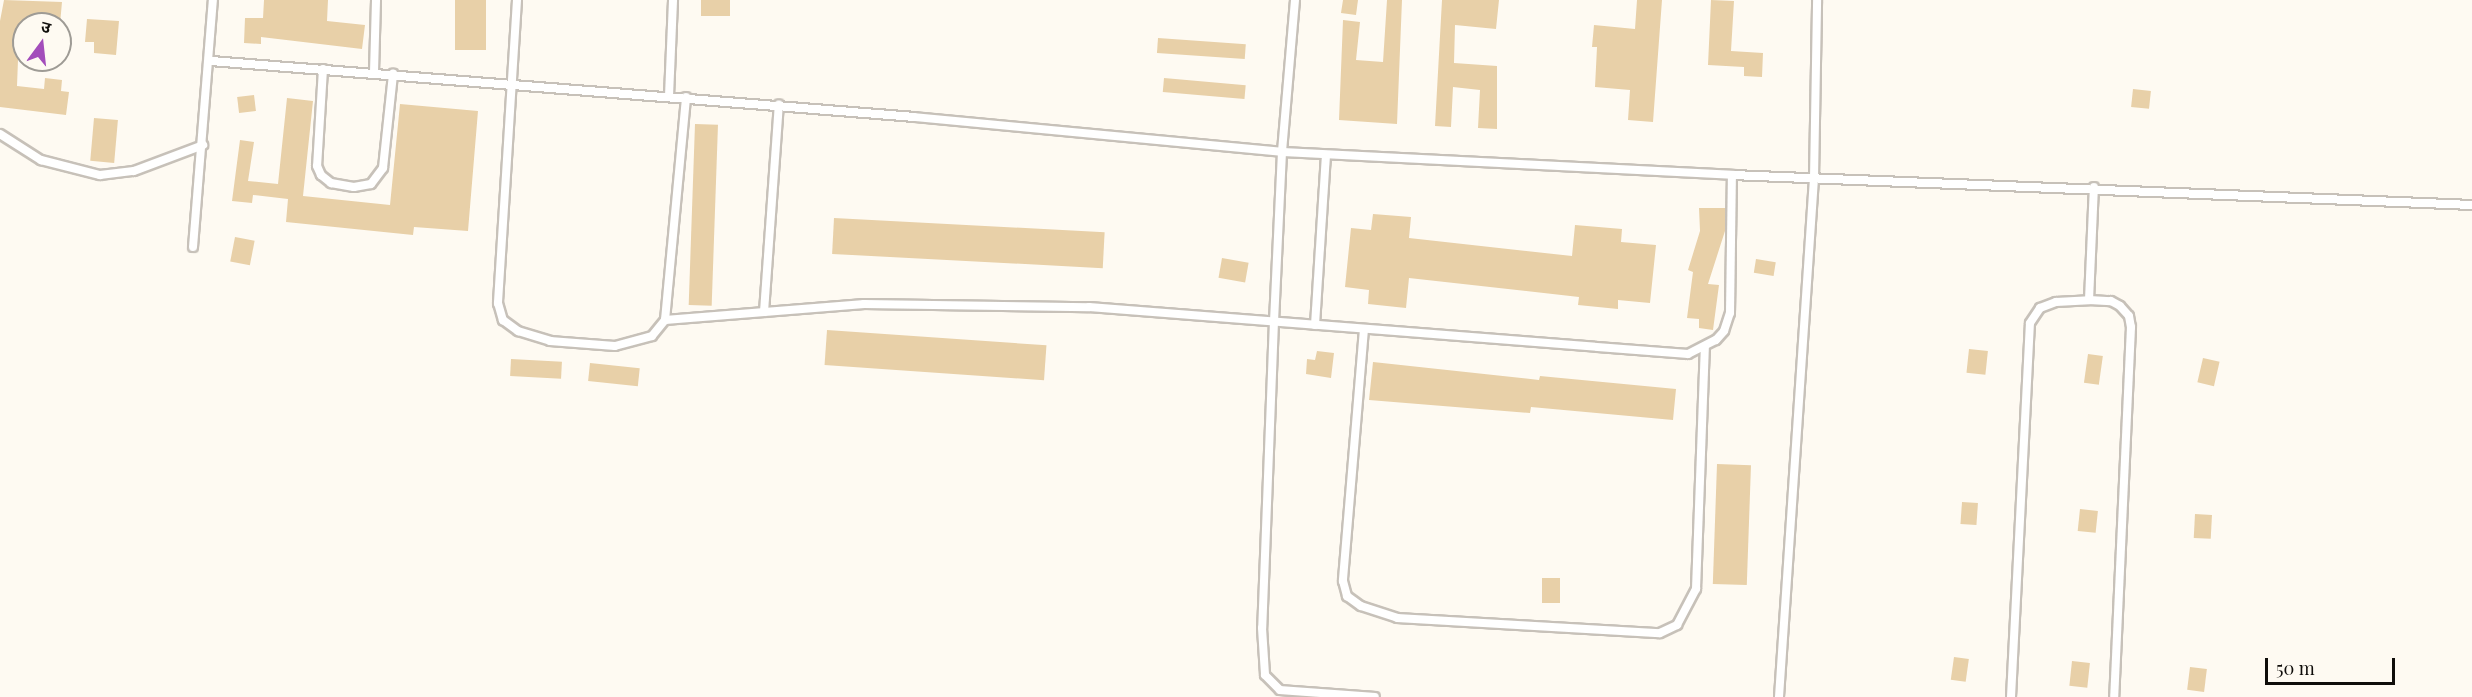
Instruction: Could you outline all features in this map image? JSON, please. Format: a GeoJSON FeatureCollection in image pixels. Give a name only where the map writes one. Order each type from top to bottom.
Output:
{"type":"FeatureCollection","features":[{"type":"Feature","properties":{"kind":"lane"},"geometry":{"type":"LineString","coordinates":[[193,247],[211,61],[213,0]]}},
{"type":"Feature","properties":{"kind":"lane"},"geometry":{"type":"LineString","coordinates":[[374,72],[376,0]]}},
{"type":"Feature","properties":{"kind":"lane"},"geometry":{"type":"LineString","coordinates":[[517,0],[498,303],[503,320],[518,332],[550,342],[615,346],[652,336],[665,320],[686,97]]}},
{"type":"Feature","properties":{"kind":"lane"},"geometry":{"type":"LineString","coordinates":[[669,96],[673,0]]}},
{"type":"Feature","properties":{"kind":"lane"},"geometry":{"type":"LineString","coordinates":[[1295,0],[1282,153],[1274,321],[1262,628],[1265,675],[1280,690],[1375,697]]}},
{"type":"Feature","properties":{"kind":"lane"},"geometry":{"type":"LineString","coordinates":[[1779,697],[1814,178],[1817,0]]}},
{"type":"Feature","properties":{"kind":"lane"},"geometry":{"type":"LineString","coordinates":[[211,61],[686,97],[1282,153],[1732,175],[2094,187],[2472,205]]}},
{"type":"Feature","properties":{"kind":"lane"},"geometry":{"type":"LineString","coordinates":[[323,69],[317,166],[321,175],[331,183],[354,187],[371,184],[382,168],[393,74]]}},
{"type":"Feature","properties":{"kind":"lane"},"geometry":{"type":"LineString","coordinates":[[764,312],[779,105]]}},
{"type":"Feature","properties":{"kind":"lane"},"geometry":{"type":"LineString","coordinates":[[0,134],[41,160],[100,175],[134,171],[203,145]]}},
{"type":"Feature","properties":{"kind":"lane"},"geometry":{"type":"LineString","coordinates":[[1315,325],[1326,155]]}},
{"type":"Feature","properties":{"kind":"lane"},"geometry":{"type":"LineString","coordinates":[[665,320],[864,304],[1089,307],[1688,354],[1705,348],[1724,331],[1730,313],[1732,175]]}},
{"type":"Feature","properties":{"kind":"lane"},"geometry":{"type":"LineString","coordinates":[[2089,300],[2094,187]]}},
{"type":"Feature","properties":{"kind":"lane"},"geometry":{"type":"LineString","coordinates":[[2011,697],[2030,323],[2040,308],[2056,302],[2089,300],[2110,301],[2120,306],[2129,316],[2131,327],[2114,697]]}},
{"type":"Feature","properties":{"kind":"lane"},"geometry":{"type":"LineString","coordinates":[[1364,329],[1343,581],[1347,596],[1361,606],[1397,618],[1660,633],[1677,625],[1695,589],[1705,348]]}},
{"type":"Feature","properties":{"kind":"building"},"geometry":{"type":"Polygon","coordinates":[[[4,0],[62,2],[61,12],[12,12],[12,72],[18,72],[17,86],[44,89],[45,78],[62,80],[61,91],[69,92],[66,115],[0,107],[0,21],[4,0]]]}},
{"type":"Feature","properties":{"kind":"building"},"geometry":{"type":"Polygon","coordinates":[[[264,0],[328,0],[327,21],[365,25],[362,49],[261,37],[261,44],[244,43],[245,18],[263,18],[264,0]]]}},
{"type":"Feature","properties":{"kind":"building"},"geometry":{"type":"Polygon","coordinates":[[[455,0],[486,0],[486,50],[455,50],[455,0]]]}},
{"type":"Feature","properties":{"kind":"building"},"geometry":{"type":"Polygon","coordinates":[[[701,0],[730,0],[730,16],[701,16],[701,0]]]}},
{"type":"Feature","properties":{"kind":"building"},"geometry":{"type":"Polygon","coordinates":[[[1343,0],[1358,0],[1356,15],[1341,13],[1343,0]]]}},
{"type":"Feature","properties":{"kind":"building"},"geometry":{"type":"Polygon","coordinates":[[[1387,0],[1402,0],[1397,124],[1339,120],[1343,20],[1360,22],[1356,60],[1383,62],[1387,0]]]}},
{"type":"Feature","properties":{"kind":"building"},"geometry":{"type":"Polygon","coordinates":[[[1442,0],[1499,0],[1496,29],[1455,25],[1454,63],[1497,66],[1497,129],[1478,128],[1480,90],[1453,87],[1451,127],[1435,126],[1442,0]]]}},
{"type":"Feature","properties":{"kind":"building"},"geometry":{"type":"Polygon","coordinates":[[[1637,0],[1662,0],[1653,122],[1628,120],[1630,90],[1595,87],[1597,47],[1592,47],[1594,25],[1635,29],[1637,0]]]}},
{"type":"Feature","properties":{"kind":"building"},"geometry":{"type":"Polygon","coordinates":[[[1711,0],[1734,1],[1731,51],[1763,53],[1762,77],[1744,76],[1744,67],[1708,65],[1711,0]]]}},
{"type":"Feature","properties":{"kind":"building"},"geometry":{"type":"Polygon","coordinates":[[[87,19],[119,21],[116,55],[94,53],[94,42],[85,42],[87,19]]]}},
{"type":"Feature","properties":{"kind":"building"},"geometry":{"type":"Polygon","coordinates":[[[1158,38],[1246,44],[1245,59],[1157,53],[1158,38]]]}},
{"type":"Feature","properties":{"kind":"building"},"geometry":{"type":"Polygon","coordinates":[[[1164,78],[1246,85],[1244,99],[1163,92],[1164,78]]]}},
{"type":"Feature","properties":{"kind":"building"},"geometry":{"type":"Polygon","coordinates":[[[2133,89],[2151,91],[2149,109],[2131,107],[2133,89]]]}},
{"type":"Feature","properties":{"kind":"building"},"geometry":{"type":"Polygon","coordinates":[[[254,95],[256,111],[239,113],[237,97],[254,95]]]}},
{"type":"Feature","properties":{"kind":"building"},"geometry":{"type":"Polygon","coordinates":[[[287,98],[313,101],[303,196],[390,205],[400,104],[478,111],[468,231],[414,227],[413,235],[286,222],[288,199],[253,195],[252,203],[232,201],[240,140],[254,142],[248,181],[278,184],[287,98]]]}},
{"type":"Feature","properties":{"kind":"building"},"geometry":{"type":"Polygon","coordinates":[[[94,118],[118,120],[114,163],[90,161],[94,118]]]}},
{"type":"Feature","properties":{"kind":"building"},"geometry":{"type":"Polygon","coordinates":[[[695,124],[718,125],[712,306],[689,305],[695,124]]]}},
{"type":"Feature","properties":{"kind":"building"},"geometry":{"type":"Polygon","coordinates":[[[1699,208],[1726,208],[1725,231],[1708,284],[1719,285],[1713,330],[1699,328],[1699,319],[1687,318],[1693,272],[1688,270],[1700,231],[1699,208]]]}},
{"type":"Feature","properties":{"kind":"building"},"geometry":{"type":"Polygon","coordinates":[[[1373,214],[1411,217],[1409,238],[1572,256],[1575,225],[1622,229],[1621,242],[1656,245],[1650,303],[1618,300],[1618,309],[1578,305],[1579,297],[1409,278],[1406,308],[1368,304],[1369,290],[1345,287],[1351,228],[1371,230],[1373,214]]]}},
{"type":"Feature","properties":{"kind":"building"},"geometry":{"type":"Polygon","coordinates":[[[834,218],[1105,232],[1103,268],[832,254],[834,218]]]}},
{"type":"Feature","properties":{"kind":"building"},"geometry":{"type":"Polygon","coordinates":[[[235,237],[255,241],[250,265],[230,262],[235,237]]]}},
{"type":"Feature","properties":{"kind":"building"},"geometry":{"type":"Polygon","coordinates":[[[1222,258],[1249,263],[1245,282],[1219,278],[1222,258]]]}},
{"type":"Feature","properties":{"kind":"building"},"geometry":{"type":"Polygon","coordinates":[[[1756,259],[1776,262],[1774,276],[1754,273],[1756,259]]]}},
{"type":"Feature","properties":{"kind":"building"},"geometry":{"type":"Polygon","coordinates":[[[827,330],[1046,345],[1044,380],[825,365],[827,330]]]}},
{"type":"Feature","properties":{"kind":"building"},"geometry":{"type":"Polygon","coordinates":[[[1969,349],[1988,351],[1985,375],[1966,373],[1969,349]]]}},
{"type":"Feature","properties":{"kind":"building"},"geometry":{"type":"Polygon","coordinates":[[[1317,351],[1334,353],[1331,378],[1306,374],[1307,359],[1315,360],[1317,351]]]}},
{"type":"Feature","properties":{"kind":"building"},"geometry":{"type":"Polygon","coordinates":[[[2088,354],[2103,356],[2099,385],[2084,383],[2088,354]]]}},
{"type":"Feature","properties":{"kind":"building"},"geometry":{"type":"Polygon","coordinates":[[[2203,358],[2220,362],[2214,386],[2197,382],[2203,358]]]}},
{"type":"Feature","properties":{"kind":"building"},"geometry":{"type":"Polygon","coordinates":[[[511,359],[562,362],[561,379],[510,376],[511,359]]]}},
{"type":"Feature","properties":{"kind":"building"},"geometry":{"type":"Polygon","coordinates":[[[1373,362],[1539,380],[1540,376],[1676,389],[1673,420],[1531,407],[1530,413],[1369,400],[1373,362]]]}},
{"type":"Feature","properties":{"kind":"building"},"geometry":{"type":"Polygon","coordinates":[[[590,363],[640,368],[638,386],[588,381],[590,363]]]}},
{"type":"Feature","properties":{"kind":"building"},"geometry":{"type":"Polygon","coordinates":[[[1717,464],[1751,465],[1747,585],[1713,584],[1717,464]]]}},
{"type":"Feature","properties":{"kind":"building"},"geometry":{"type":"Polygon","coordinates":[[[1962,502],[1978,503],[1976,525],[1960,524],[1962,502]]]}},
{"type":"Feature","properties":{"kind":"building"},"geometry":{"type":"Polygon","coordinates":[[[2080,509],[2098,511],[2096,533],[2078,531],[2080,509]]]}},
{"type":"Feature","properties":{"kind":"building"},"geometry":{"type":"Polygon","coordinates":[[[2195,514],[2212,515],[2211,539],[2194,538],[2195,514]]]}},
{"type":"Feature","properties":{"kind":"building"},"geometry":{"type":"Polygon","coordinates":[[[1542,578],[1560,578],[1560,603],[1542,603],[1542,578]]]}},
{"type":"Feature","properties":{"kind":"building"},"geometry":{"type":"Polygon","coordinates":[[[1954,657],[1969,659],[1966,682],[1951,680],[1954,657]]]}},
{"type":"Feature","properties":{"kind":"building"},"geometry":{"type":"Polygon","coordinates":[[[2072,661],[2090,663],[2087,688],[2069,686],[2072,661]]]}},
{"type":"Feature","properties":{"kind":"building"},"geometry":{"type":"Polygon","coordinates":[[[2190,667],[2207,669],[2204,692],[2187,690],[2190,667]]]}}]}
